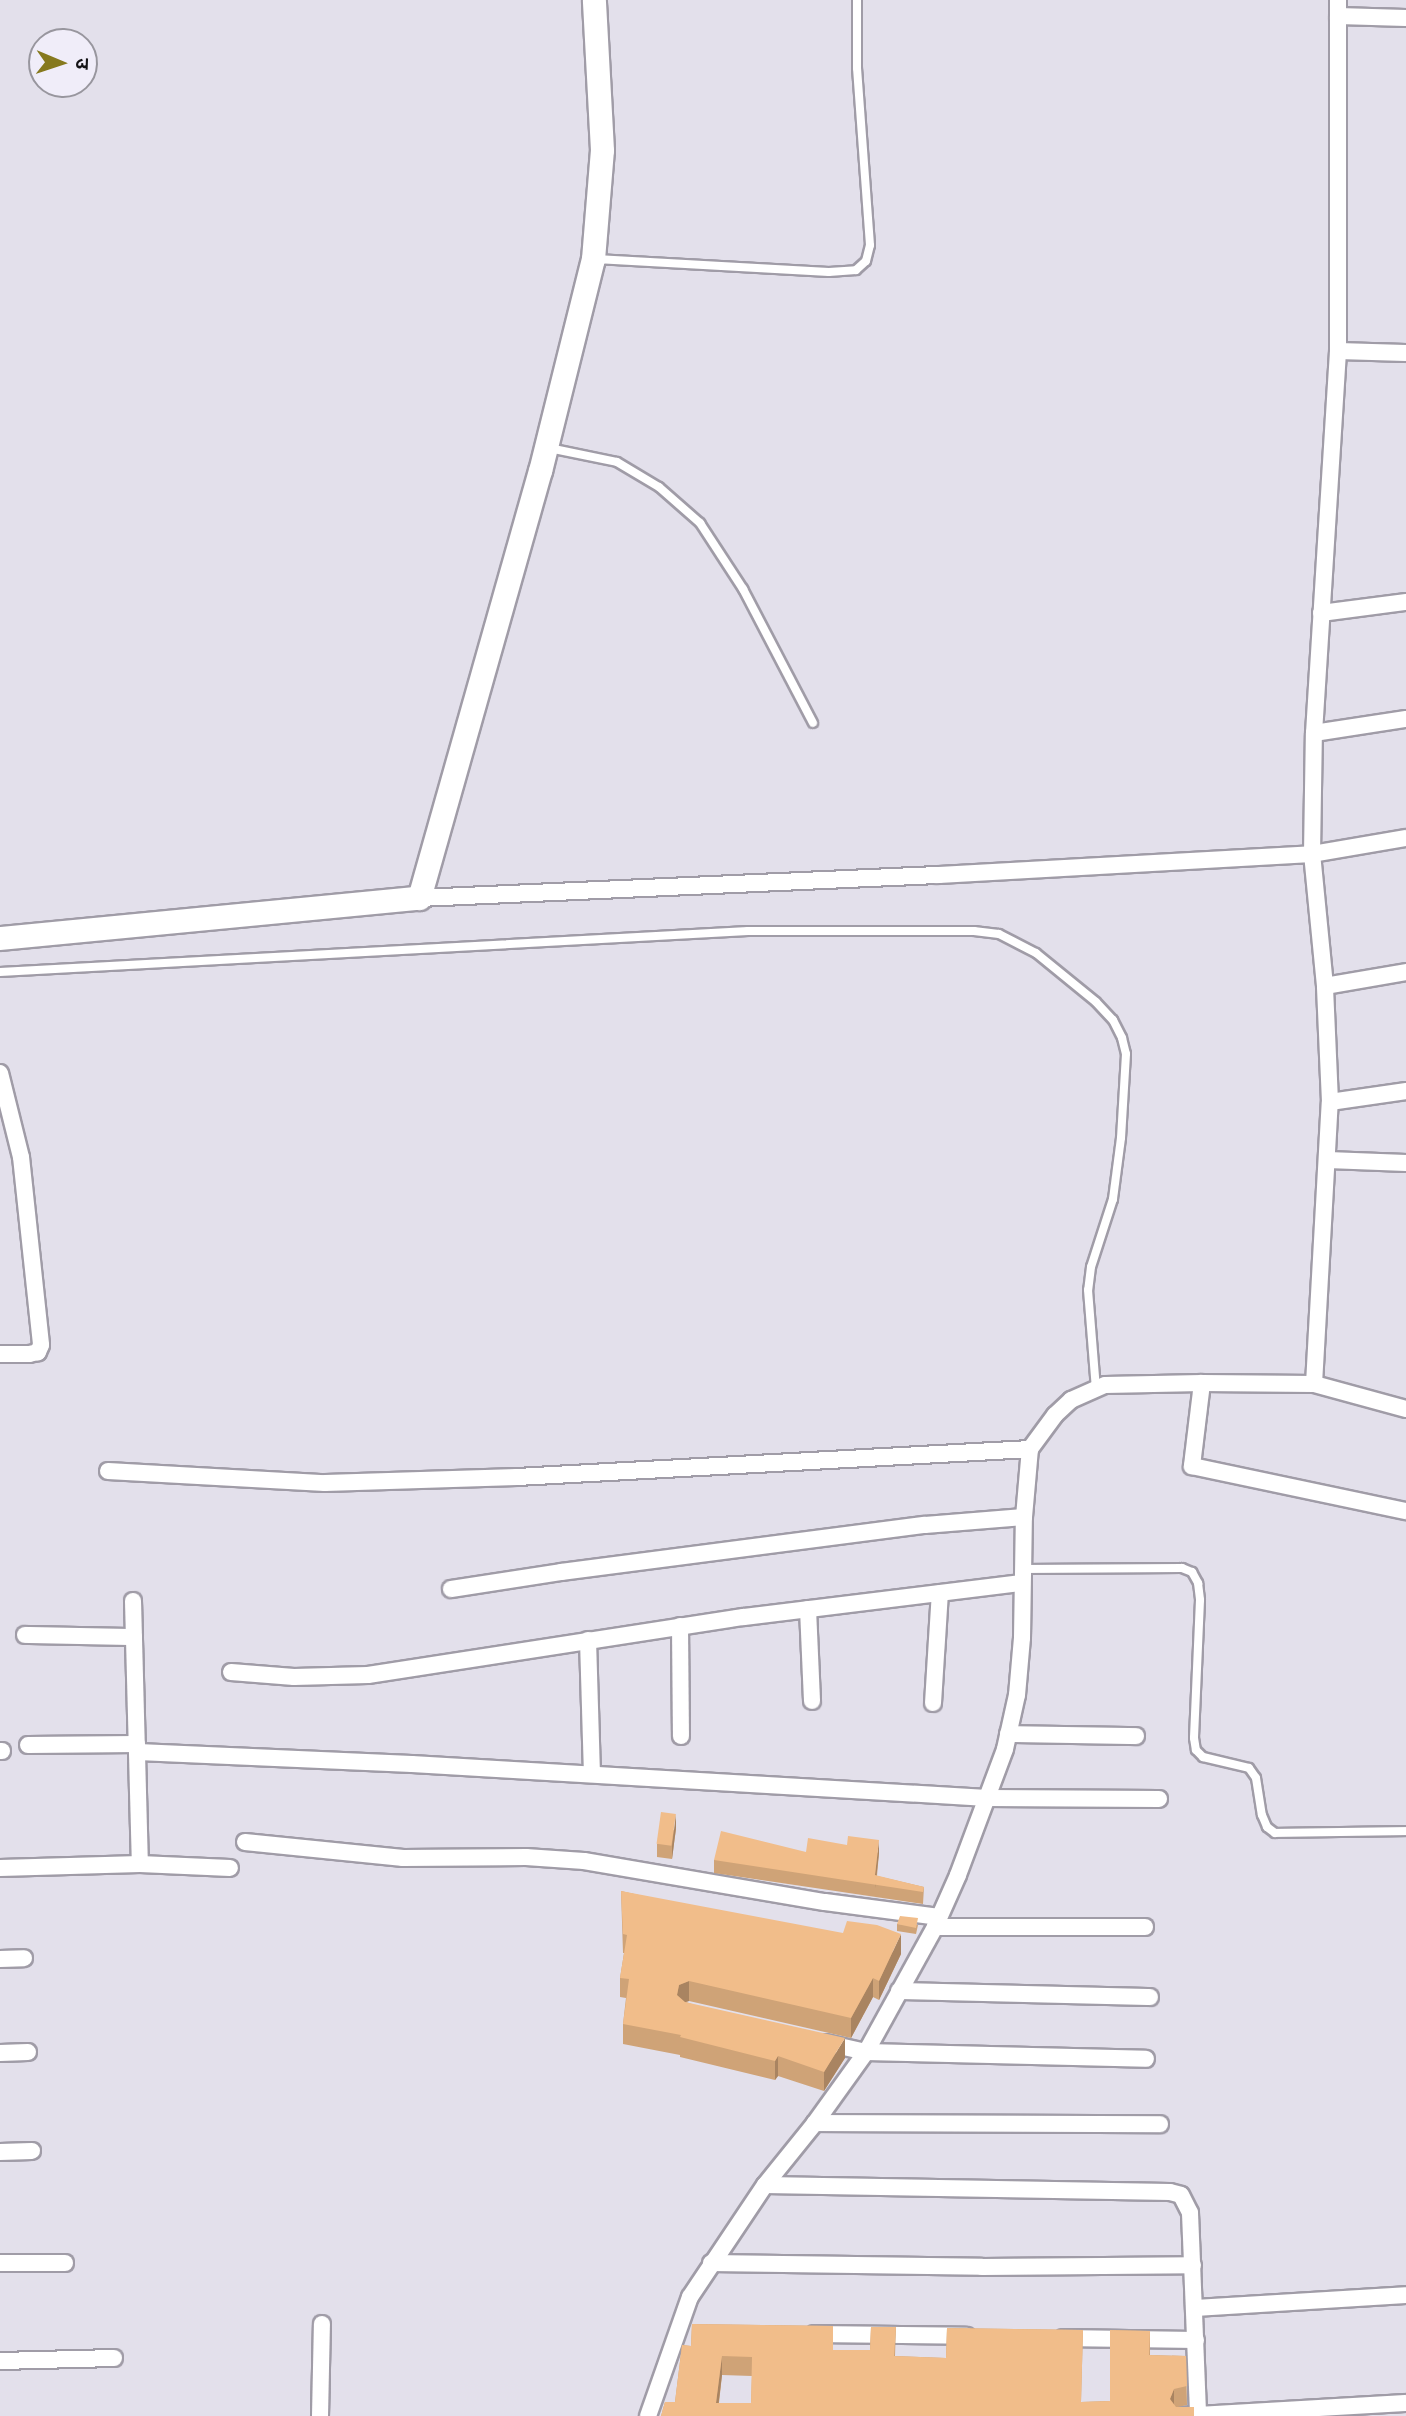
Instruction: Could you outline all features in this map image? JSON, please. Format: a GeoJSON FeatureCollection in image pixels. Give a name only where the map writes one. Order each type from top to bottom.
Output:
{"type":"FeatureCollection","features":[{"type":"Feature","properties":{"kind":"street"},"geometry":{"type":"LineString","coordinates":[[419,898],[546,447],[593,259],[601,150],[594,0]]}},
{"type":"Feature","properties":{"kind":"street"},"geometry":{"type":"LineString","coordinates":[[1314,1384],[1330,1101],[1325,986],[1312,854],[1314,733],[1338,351],[1338,8],[1406,18]]}},
{"type":"Feature","properties":{"kind":"street"},"geometry":{"type":"LineString","coordinates":[[1338,351],[1406,353]]}},
{"type":"Feature","properties":{"kind":"street"},"geometry":{"type":"LineString","coordinates":[[1321,613],[1406,602]]}},
{"type":"Feature","properties":{"kind":"street"},"geometry":{"type":"LineString","coordinates":[[1314,733],[1406,719]]}},
{"type":"Feature","properties":{"kind":"street"},"geometry":{"type":"LineString","coordinates":[[0,938],[419,898],[938,875],[1312,854],[1406,838]]}},
{"type":"Feature","properties":{"kind":"street"},"geometry":{"type":"LineString","coordinates":[[1325,986],[1406,972]]}},
{"type":"Feature","properties":{"kind":"street"},"geometry":{"type":"LineString","coordinates":[[0,1073],[21,1157],[41,1345],[38,1352],[29,1354],[0,1354]]}},
{"type":"Feature","properties":{"kind":"street"},"geometry":{"type":"LineString","coordinates":[[1330,1101],[1406,1091]]}},
{"type":"Feature","properties":{"kind":"street"},"geometry":{"type":"LineString","coordinates":[[1328,1160],[1406,1163]]}},
{"type":"Feature","properties":{"kind":"street"},"geometry":{"type":"LineString","coordinates":[[1202,1383],[1192,1466],[1406,1511]]}},
{"type":"Feature","properties":{"kind":"street"},"geometry":{"type":"LineString","coordinates":[[648,2416],[675,2332],[690,2297],[765,2185],[816,2123],[866,2052],[937,1922],[987,1798],[1008,1734],[1019,1672],[1024,1517],[1030,1449],[1055,1415],[1070,1400],[1105,1385],[1202,1383],[1314,1384],[1406,1409]]}},
{"type":"Feature","properties":{"kind":"street"},"geometry":{"type":"LineString","coordinates":[[108,1471],[324,1483],[517,1477],[1030,1449]]}},
{"type":"Feature","properties":{"kind":"street"},"geometry":{"type":"LineString","coordinates":[[451,1589],[561,1572],[925,1525],[1024,1517]]}},
{"type":"Feature","properties":{"kind":"street"},"geometry":{"type":"LineString","coordinates":[[231,1672],[294,1677],[368,1675],[680,1626],[940,1593],[1022,1576]]}},
{"type":"Feature","properties":{"kind":"street"},"geometry":{"type":"LineString","coordinates":[[933,1703],[940,1593]]}},
{"type":"Feature","properties":{"kind":"street"},"geometry":{"type":"LineString","coordinates":[[133,1601],[140,1864]]}},
{"type":"Feature","properties":{"kind":"street"},"geometry":{"type":"LineString","coordinates":[[808,1609],[812,1701]]}},
{"type":"Feature","properties":{"kind":"street"},"geometry":{"type":"LineString","coordinates":[[680,1626],[681,1736]]}},
{"type":"Feature","properties":{"kind":"street"},"geometry":{"type":"LineString","coordinates":[[25,1635],[134,1637]]}},
{"type":"Feature","properties":{"kind":"street"},"geometry":{"type":"LineString","coordinates":[[588,1640],[592,1774]]}},
{"type":"Feature","properties":{"kind":"street"},"geometry":{"type":"LineString","coordinates":[[1008,1734],[1136,1736]]}},
{"type":"Feature","properties":{"kind":"street"},"geometry":{"type":"LineString","coordinates":[[28,1745],[138,1748],[987,1798],[1159,1799]]}},
{"type":"Feature","properties":{"kind":"street"},"geometry":{"type":"LineString","coordinates":[[245,1842],[403,1858],[526,1857],[584,1861],[937,1922],[1145,1927]]}},
{"type":"Feature","properties":{"kind":"street"},"geometry":{"type":"LineString","coordinates":[[0,1868],[140,1864],[230,1867]]}},
{"type":"Feature","properties":{"kind":"street"},"geometry":{"type":"LineString","coordinates":[[0,1959],[24,1958]]}},
{"type":"Feature","properties":{"kind":"street"},"geometry":{"type":"LineString","coordinates":[[900,1991],[1150,1997]]}},
{"type":"Feature","properties":{"kind":"street"},"geometry":{"type":"LineString","coordinates":[[815,2040],[866,2052],[1146,2059]]}},
{"type":"Feature","properties":{"kind":"street"},"geometry":{"type":"LineString","coordinates":[[0,2053],[28,2052]]}},
{"type":"Feature","properties":{"kind":"street"},"geometry":{"type":"LineString","coordinates":[[816,2123],[1160,2124]]}},
{"type":"Feature","properties":{"kind":"street"},"geometry":{"type":"LineString","coordinates":[[0,2152],[32,2151]]}},
{"type":"Feature","properties":{"kind":"street"},"geometry":{"type":"LineString","coordinates":[[765,2185],[1170,2192],[1181,2195],[1187,2203],[1193,2265],[1198,2416]]}},
{"type":"Feature","properties":{"kind":"street"},"geometry":{"type":"LineString","coordinates":[[0,2263],[65,2263]]}},
{"type":"Feature","properties":{"kind":"street"},"geometry":{"type":"LineString","coordinates":[[711,2263],[982,2267],[1193,2265]]}},
{"type":"Feature","properties":{"kind":"street"},"geometry":{"type":"LineString","coordinates":[[1195,2308],[1406,2295]]}},
{"type":"Feature","properties":{"kind":"street"},"geometry":{"type":"LineString","coordinates":[[320,2416],[322,2324]]}},
{"type":"Feature","properties":{"kind":"street"},"geometry":{"type":"LineString","coordinates":[[675,2332],[702,2332]]}},
{"type":"Feature","properties":{"kind":"street"},"geometry":{"type":"LineString","coordinates":[[796,2334],[985,2337]]}},
{"type":"Feature","properties":{"kind":"street"},"geometry":{"type":"LineString","coordinates":[[1052,2338],[1196,2340]]}},
{"type":"Feature","properties":{"kind":"street"},"geometry":{"type":"LineString","coordinates":[[0,2361],[114,2358]]}},
{"type":"Feature","properties":{"kind":"street"},"geometry":{"type":"LineString","coordinates":[[1180,2416],[1406,2403]]}},
{"type":"Feature","properties":{"kind":"lane"},"geometry":{"type":"LineString","coordinates":[[593,259],[829,272],[856,270],[866,261],[870,245],[857,68],[857,0]]}},
{"type":"Feature","properties":{"kind":"lane"},"geometry":{"type":"LineString","coordinates":[[546,447],[617,462],[659,487],[700,523],[743,589],[814,723]]}},
{"type":"Feature","properties":{"kind":"lane"},"geometry":{"type":"LineString","coordinates":[[0,972],[748,931],[974,931],[999,934],[1036,953],[1096,1002],[1113,1020],[1126,1054],[1121,1138],[1113,1199],[1091,1267],[1088,1290],[1096,1389]]}},
{"type":"Feature","properties":{"kind":"lane"},"geometry":{"type":"LineString","coordinates":[[1022,1576],[1182,1568],[1192,1572],[1199,1583],[1200,1600],[1196,1750],[1203,1757],[1249,1768],[1256,1778],[1262,1815],[1267,1827],[1275,1833],[1406,1831]]}},
{"type":"Feature","properties":{"kind":"building"},"geometry":{"type":"Polygon","coordinates":[[[661,1812],[676,1814],[671,1846],[657,1844],[661,1812]]]}},
{"type":"Feature","properties":{"kind":"building"},"geometry":{"type":"Polygon","coordinates":[[[721,1831],[806,1852],[808,1838],[847,1845],[848,1836],[879,1840],[875,1875],[924,1887],[923,1892],[714,1860],[721,1831]]]}},
{"type":"Feature","properties":{"kind":"building"},"geometry":{"type":"Polygon","coordinates":[[[621,1891],[843,1933],[847,1921],[877,1925],[901,1934],[879,1981],[873,1978],[851,2018],[689,1981],[679,1985],[677,1995],[685,2002],[845,2038],[824,2072],[778,2056],[775,2061],[680,2037],[681,2035],[623,2024],[629,1979],[620,1978],[627,1935],[623,1934],[621,1891]]]}},
{"type":"Feature","properties":{"kind":"building"},"geometry":{"type":"Polygon","coordinates":[[[900,1916],[918,1918],[916,1928],[897,1924],[900,1916]]]}},
{"type":"Feature","properties":{"kind":"building"},"geometry":{"type":"Polygon","coordinates":[[[692,2324],[833,2326],[833,2350],[870,2350],[871,2327],[896,2327],[894,2356],[946,2358],[947,2328],[1083,2330],[1081,2402],[1110,2401],[1110,2330],[1150,2331],[1149,2355],[1186,2356],[1187,2386],[1174,2389],[1170,2399],[1176,2407],[1194,2407],[1194,2416],[661,2416],[665,2402],[675,2402],[682,2345],[691,2346],[692,2324]],[[722,2356],[716,2403],[751,2403],[752,2357],[722,2356]]]}}]}
